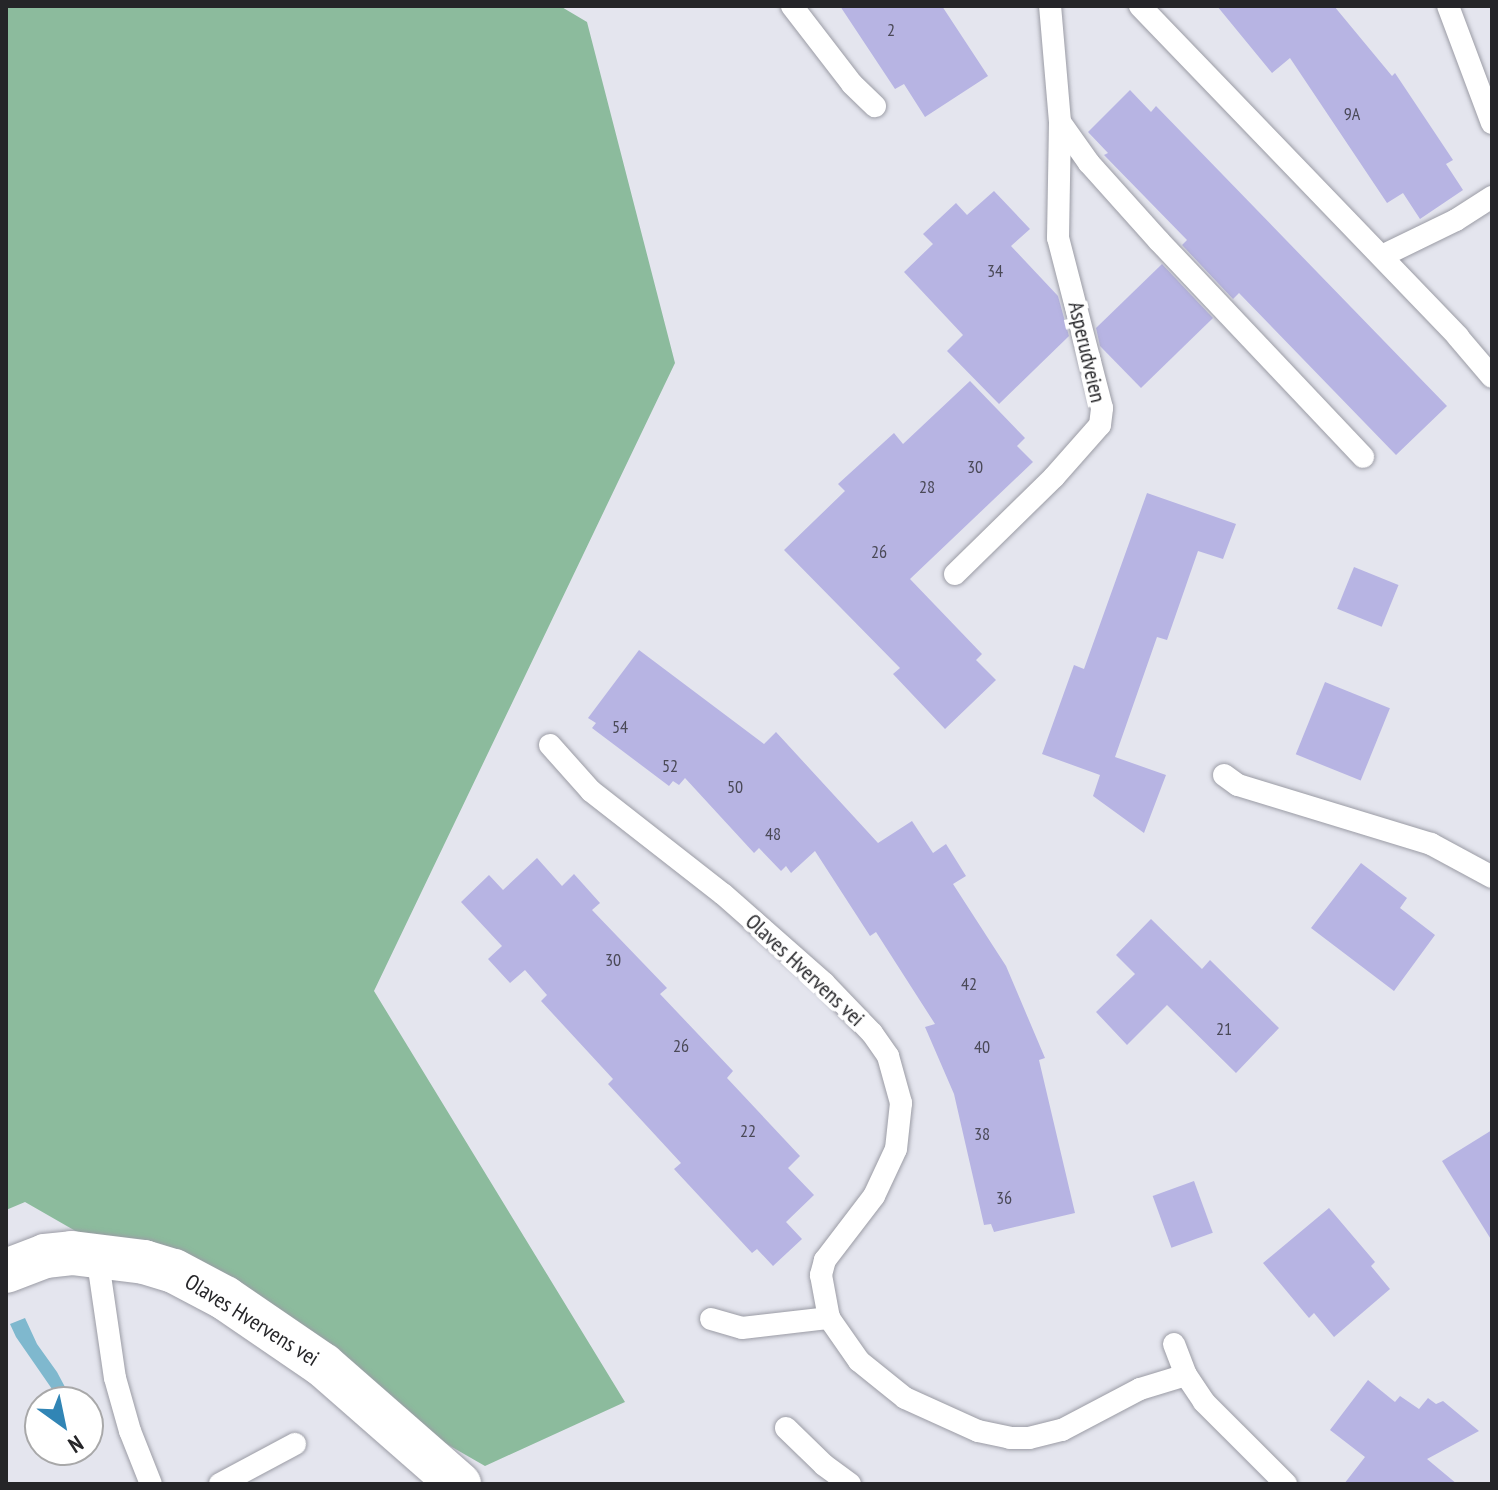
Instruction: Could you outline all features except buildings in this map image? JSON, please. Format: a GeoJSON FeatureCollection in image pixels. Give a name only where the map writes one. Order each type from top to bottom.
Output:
{"type":"FeatureCollection","features":[{"type":"Feature","properties":{"kind":"street","name":"Olaves Hvervens vei"},"geometry":{"type":"LineString","coordinates":[[6,1271],[45,1256],[97,1255],[174,1271],[225,1298],[323,1365],[459,1484]]}},
{"type":"Feature","properties":{"kind":"lane"},"geometry":{"type":"LineString","coordinates":[[792,6],[852,84],[875,106]]}},
{"type":"Feature","properties":{"kind":"lane","name":"Asperudveien"},"geometry":{"type":"LineString","coordinates":[[955,574],[1054,477],[1100,425],[1102,408],[1058,238],[1060,122],[1050,6]]}},
{"type":"Feature","properties":{"kind":"lane"},"geometry":{"type":"LineString","coordinates":[[1140,6],[1382,256],[1492,377]]}},
{"type":"Feature","properties":{"kind":"lane"},"geometry":{"type":"LineString","coordinates":[[1448,6],[1492,123]]}},
{"type":"Feature","properties":{"kind":"lane"},"geometry":{"type":"LineString","coordinates":[[1060,122],[1089,163],[1149,230],[1363,457]]}},
{"type":"Feature","properties":{"kind":"lane"},"geometry":{"type":"LineString","coordinates":[[1382,256],[1456,220],[1492,197]]}},
{"type":"Feature","properties":{"kind":"lane","name":"Olaves Hvervens vei"},"geometry":{"type":"LineString","coordinates":[[550,745],[591,791],[723,894],[824,983],[872,1033],[888,1056],[901,1103],[896,1149],[874,1196],[825,1260],[821,1275],[829,1318],[859,1361],[905,1398],[978,1431],[1010,1438],[1029,1438],[1062,1430],[1140,1389],[1186,1375]]}},
{"type":"Feature","properties":{"kind":"lane"},"geometry":{"type":"LineString","coordinates":[[1224,775],[1238,785],[1431,844],[1492,877]]}},
{"type":"Feature","properties":{"kind":"lane"},"geometry":{"type":"LineString","coordinates":[[97,1255],[115,1378],[130,1431],[151,1484]]}},
{"type":"Feature","properties":{"kind":"lane"},"geometry":{"type":"LineString","coordinates":[[711,1319],[742,1328],[829,1318]]}},
{"type":"Feature","properties":{"kind":"lane"},"geometry":{"type":"LineString","coordinates":[[1174,1344],[1186,1375],[1204,1402],[1286,1484]]}},
{"type":"Feature","properties":{"kind":"lane"},"geometry":{"type":"LineString","coordinates":[[786,1428],[824,1465],[850,1484]]}},
{"type":"Feature","properties":{"kind":"lane"},"geometry":{"type":"LineString","coordinates":[[220,1484],[295,1444]]}},
{"type":"Feature","properties":{"kind":"green space"},"geometry":{"type":"Polygon","coordinates":[[[6,6],[560,6],[587,22],[675,363],[374,991],[625,1402],[485,1466],[25,1202],[6,1210],[6,6]]]}},
{"type":"Feature","properties":{"kind":"water"},"geometry":{"type":"Polygon","coordinates":[[[25,1318],[37,1344],[64,1386],[50,1386],[10,1324],[25,1318]]]}}]}
